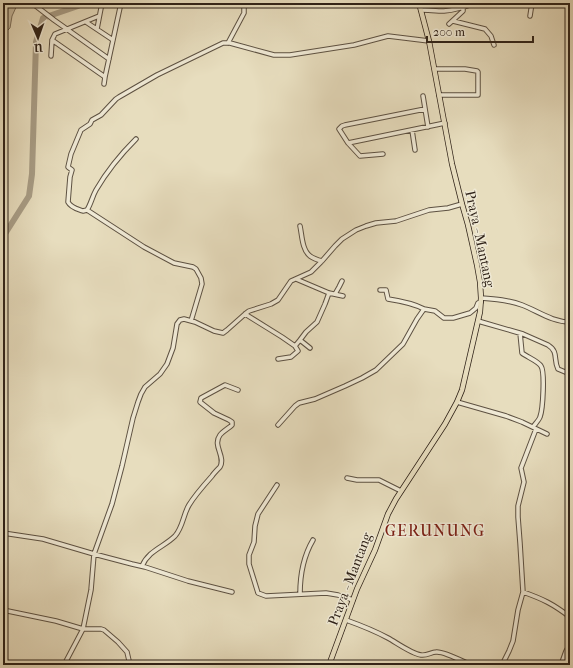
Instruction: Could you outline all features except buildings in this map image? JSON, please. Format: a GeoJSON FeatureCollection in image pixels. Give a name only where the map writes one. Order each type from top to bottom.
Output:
{"type":"FeatureCollection","features":[{"type":"Feature","properties":{"kind":"main road","name":"Praya - Mantang"},"geometry":{"type":"LineString","coordinates":[[329,665],[353,600],[375,550],[388,514],[401,491],[445,424],[462,390],[478,321],[481,300],[477,264],[452,164],[429,41],[418,3]]}},
{"type":"Feature","properties":{"kind":"street"},"geometry":{"type":"LineString","coordinates":[[32,3],[109,59]]}},
{"type":"Feature","properties":{"kind":"street"},"geometry":{"type":"LineString","coordinates":[[96,29],[102,3]]}},
{"type":"Feature","properties":{"kind":"street"},"geometry":{"type":"LineString","coordinates":[[104,84],[121,3]]}},
{"type":"Feature","properties":{"kind":"street"},"geometry":{"type":"LineString","coordinates":[[228,43],[244,13],[244,3]]}},
{"type":"Feature","properties":{"kind":"street"},"geometry":{"type":"LineString","coordinates":[[421,10],[443,11],[463,8],[476,3]]}},
{"type":"Feature","properties":{"kind":"street"},"geometry":{"type":"LineString","coordinates":[[530,16],[532,3]]}},
{"type":"Feature","properties":{"kind":"street"},"geometry":{"type":"LineString","coordinates":[[449,24],[463,11],[463,8]]}},
{"type":"Feature","properties":{"kind":"street"},"geometry":{"type":"LineString","coordinates":[[51,56],[54,34],[99,16]]}},
{"type":"Feature","properties":{"kind":"street"},"geometry":{"type":"LineString","coordinates":[[453,21],[485,29],[491,36],[494,45]]}},
{"type":"Feature","properties":{"kind":"street"},"geometry":{"type":"LineString","coordinates":[[86,22],[113,40]]}},
{"type":"Feature","properties":{"kind":"street"},"geometry":{"type":"LineString","coordinates":[[191,321],[202,284],[201,278],[196,269],[174,263],[144,247],[87,210],[83,211],[72,207],[68,202],[72,170],[68,168],[71,154],[81,130],[90,124],[92,120],[102,115],[119,97],[156,75],[220,44],[228,43],[270,54],[290,55],[354,45],[388,36],[429,41]]}},
{"type":"Feature","properties":{"kind":"street"},"geometry":{"type":"LineString","coordinates":[[52,40],[105,77]]}},
{"type":"Feature","properties":{"kind":"street"},"geometry":{"type":"LineString","coordinates":[[435,69],[465,69],[478,72],[478,95],[439,96]]}},
{"type":"Feature","properties":{"kind":"street"},"geometry":{"type":"LineString","coordinates":[[423,96],[428,127]]}},
{"type":"Feature","properties":{"kind":"street"},"geometry":{"type":"LineString","coordinates":[[382,154],[360,156],[348,143],[339,128],[342,126],[425,109]]}},
{"type":"Feature","properties":{"kind":"street"},"geometry":{"type":"LineString","coordinates":[[348,143],[445,123]]}},
{"type":"Feature","properties":{"kind":"street"},"geometry":{"type":"LineString","coordinates":[[412,130],[415,150]]}},
{"type":"Feature","properties":{"kind":"street"},"geometry":{"type":"LineString","coordinates":[[87,210],[92,196],[104,177],[118,158],[136,138]]}},
{"type":"Feature","properties":{"kind":"street"},"geometry":{"type":"LineString","coordinates":[[64,665],[83,629],[91,590],[94,554],[112,504],[124,459],[132,418],[145,387],[160,374],[167,364],[173,348],[179,322],[184,319],[214,332],[223,333],[253,309],[275,302],[282,296],[289,284],[311,272],[322,262],[334,246],[356,230],[376,223],[396,221],[429,210],[448,208],[462,204]]}},
{"type":"Feature","properties":{"kind":"street"},"geometry":{"type":"LineString","coordinates":[[300,226],[307,254],[322,262]]}},
{"type":"Feature","properties":{"kind":"street"},"geometry":{"type":"LineString","coordinates":[[296,279],[343,296]]}},
{"type":"Feature","properties":{"kind":"street"},"geometry":{"type":"LineString","coordinates":[[335,294],[342,281]]}},
{"type":"Feature","properties":{"kind":"street"},"geometry":{"type":"LineString","coordinates":[[380,290],[386,290],[388,299],[406,302],[424,309],[435,311],[444,318],[453,318],[470,313],[476,308],[481,300],[500,299],[515,302],[554,319],[570,322]]}},
{"type":"Feature","properties":{"kind":"street"},"geometry":{"type":"LineString","coordinates":[[295,346],[306,332],[317,322],[329,292]]}},
{"type":"Feature","properties":{"kind":"street"},"geometry":{"type":"LineString","coordinates":[[278,426],[299,403],[320,397],[376,370],[403,344],[424,309]]}},
{"type":"Feature","properties":{"kind":"street"},"geometry":{"type":"LineString","coordinates":[[245,314],[295,346],[298,351],[292,356],[278,359]]}},
{"type":"Feature","properties":{"kind":"street"},"geometry":{"type":"LineString","coordinates":[[478,321],[520,334],[551,346],[555,353],[556,365],[558,369],[570,374]]}},
{"type":"Feature","properties":{"kind":"street"},"geometry":{"type":"LineString","coordinates":[[502,665],[513,641],[518,610],[523,592],[518,516],[518,506],[524,482],[521,468],[534,428],[540,418],[543,392],[542,370],[540,365],[522,353],[520,334]]}},
{"type":"Feature","properties":{"kind":"street"},"geometry":{"type":"LineString","coordinates":[[300,340],[310,348]]}},
{"type":"Feature","properties":{"kind":"street"},"geometry":{"type":"LineString","coordinates":[[142,566],[147,557],[177,534],[182,525],[188,505],[220,467],[221,457],[217,447],[218,442],[221,434],[232,425],[232,422],[200,402],[201,398],[225,385],[238,390]]}},
{"type":"Feature","properties":{"kind":"street"},"geometry":{"type":"LineString","coordinates":[[457,402],[506,416],[547,434]]}},
{"type":"Feature","properties":{"kind":"street"},"geometry":{"type":"LineString","coordinates":[[347,478],[357,480],[379,480],[401,491]]}},
{"type":"Feature","properties":{"kind":"street"},"geometry":{"type":"LineString","coordinates":[[277,485],[257,516],[255,538],[250,554],[249,564],[260,594],[266,596],[320,593],[333,594],[353,600]]}},
{"type":"Feature","properties":{"kind":"street"},"geometry":{"type":"LineString","coordinates":[[3,533],[43,539],[142,566],[188,581],[232,592]]}},
{"type":"Feature","properties":{"kind":"street"},"geometry":{"type":"LineString","coordinates":[[300,594],[301,574],[306,553],[313,540]]}},
{"type":"Feature","properties":{"kind":"street"},"geometry":{"type":"LineString","coordinates":[[523,592],[546,601],[559,608],[569,616]]}},
{"type":"Feature","properties":{"kind":"street"},"geometry":{"type":"LineString","coordinates":[[3,610],[56,621],[83,629],[104,630],[127,652],[130,665]]}},
{"type":"Feature","properties":{"kind":"street"},"geometry":{"type":"LineString","coordinates":[[346,620],[388,638],[402,647],[421,655],[440,652],[470,665]]}},
{"type":"Feature","properties":{"kind":"street"},"geometry":{"type":"LineString","coordinates":[[561,665],[570,644]]}},
{"type":"Feature","properties":{"kind":"shaded area"},"geometry":{"type":"Polygon","coordinates":[[[3,3],[18,3],[12,16],[10,28],[4,34],[3,33],[3,3]]]}},
{"type":"Feature","properties":{"kind":"waterway"},"geometry":{"type":"LineString","coordinates":[[3,237],[29,196],[32,174],[36,42],[43,18],[78,6],[81,3]]}},
{"type":"Feature","properties":{"kind":"district","name":"GERUNUNG"},"geometry":{"type":"Point","coordinates":[435,530]}}]}
